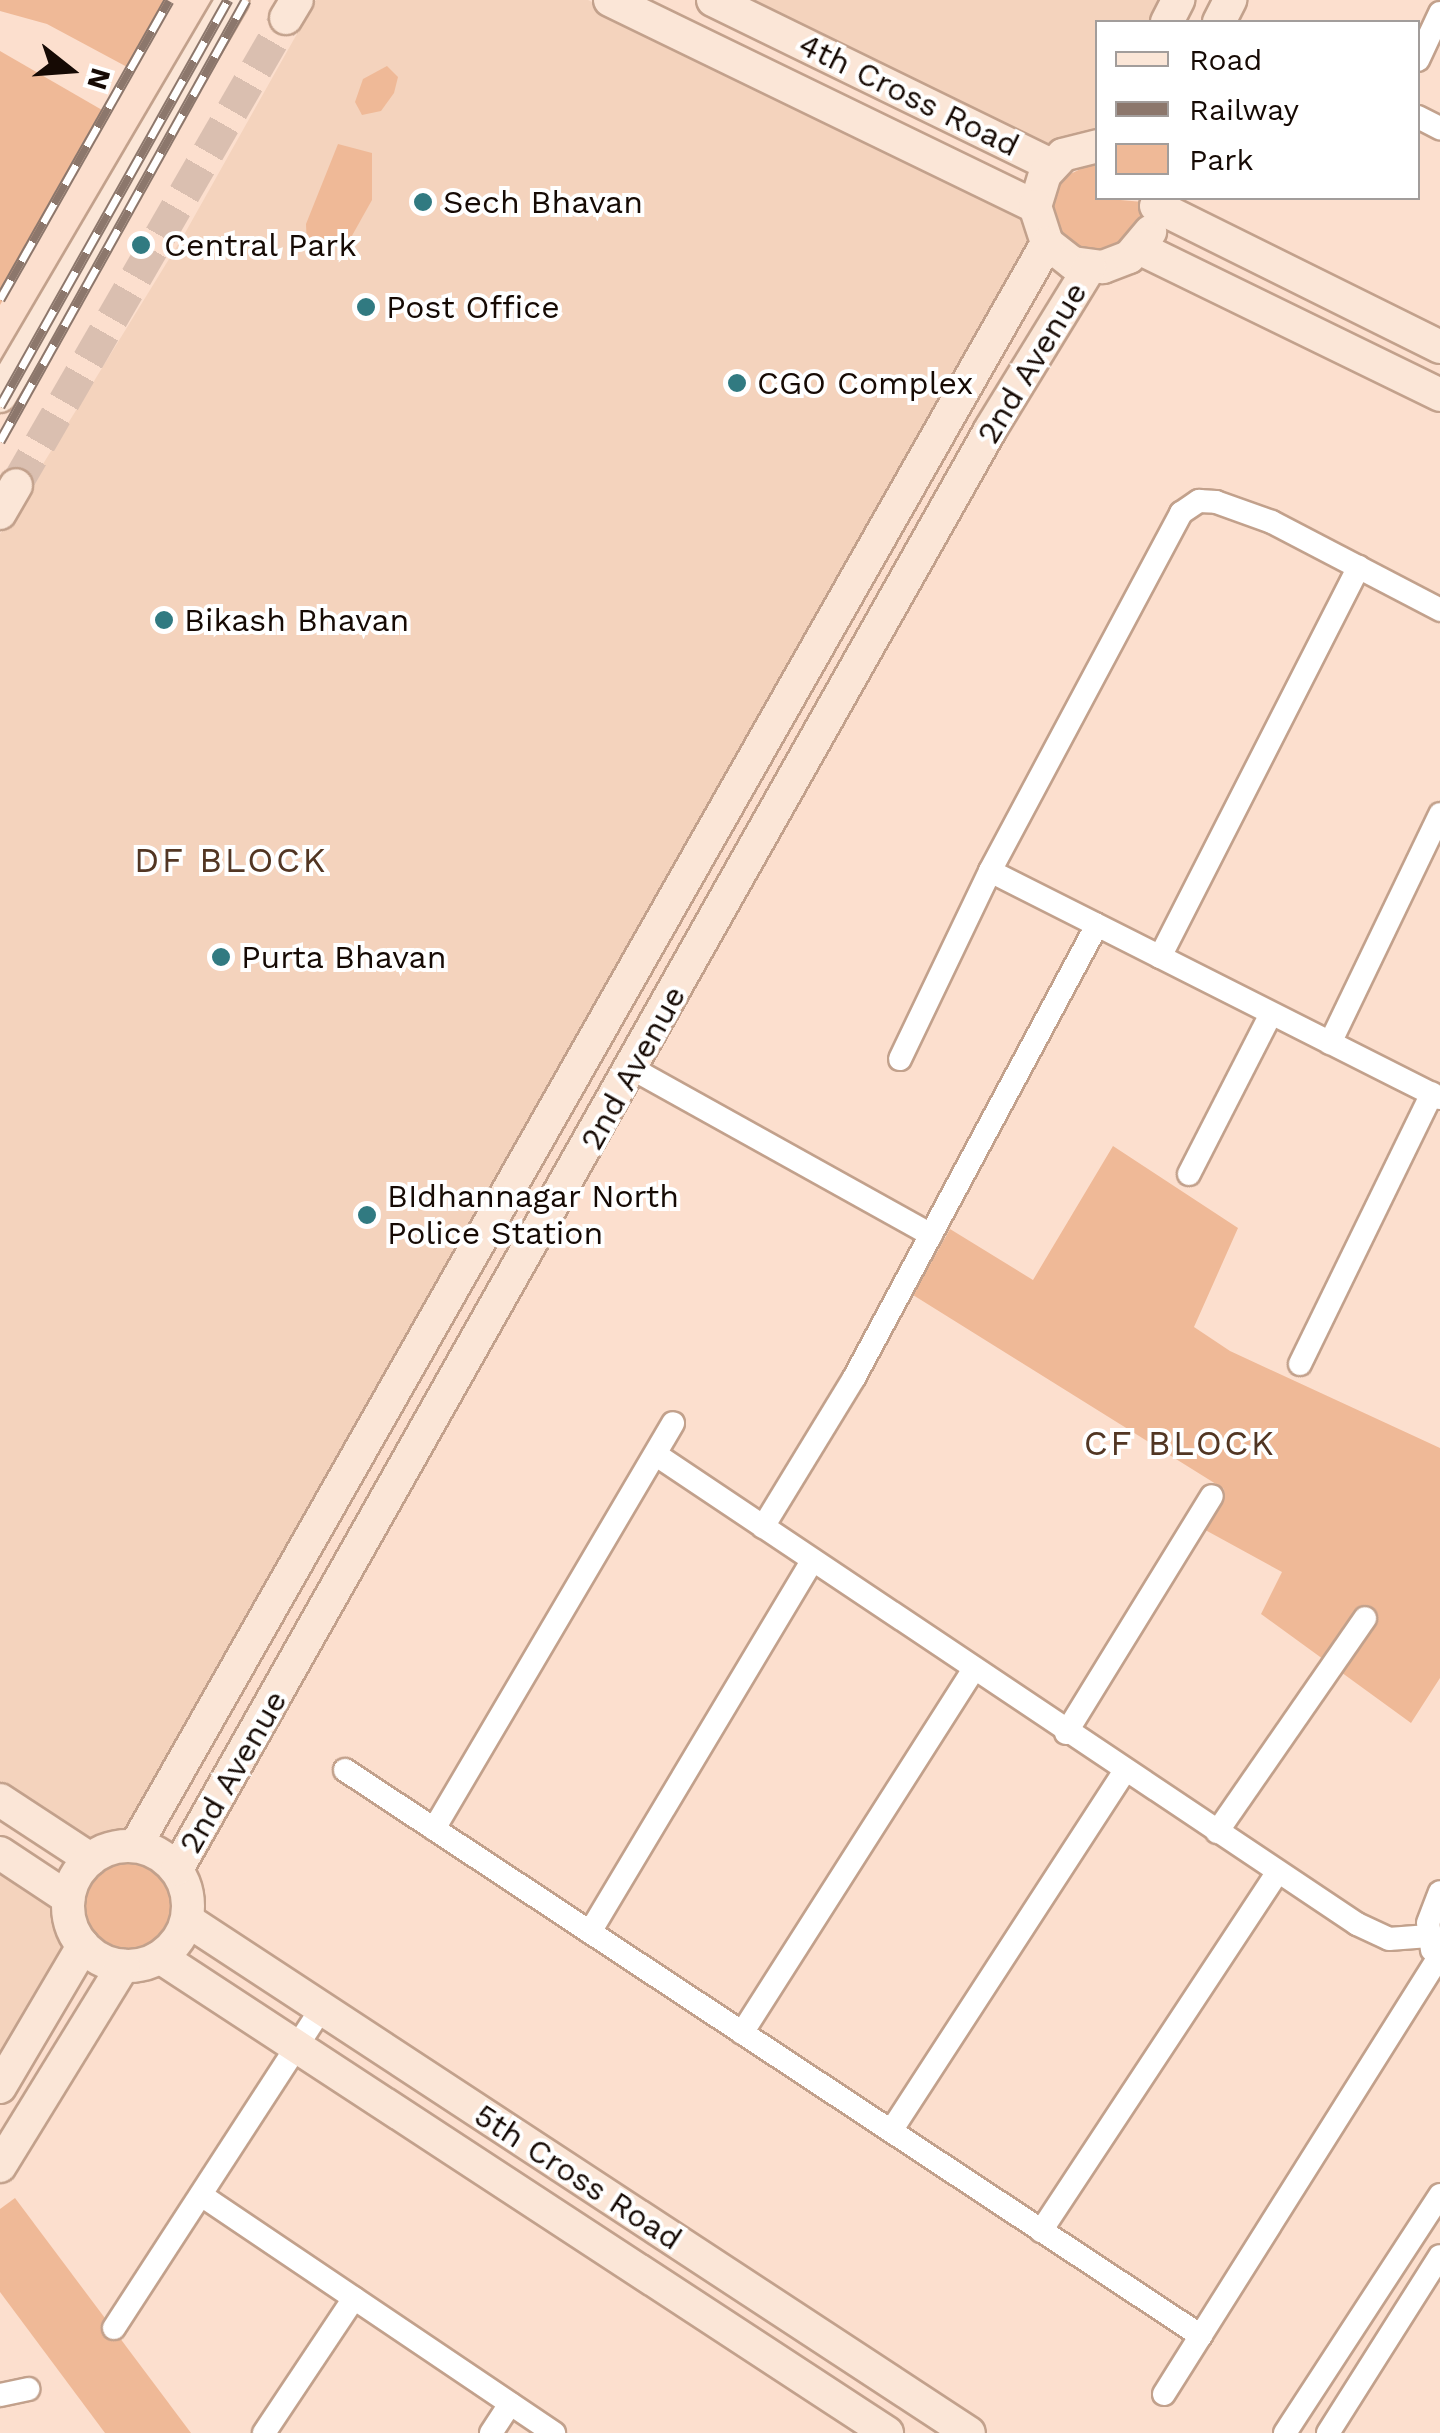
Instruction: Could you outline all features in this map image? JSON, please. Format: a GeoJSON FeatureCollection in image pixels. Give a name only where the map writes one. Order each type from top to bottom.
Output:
{"type":"FeatureCollection","features":[{"type":"Feature","properties":{"kind":"street"},"geometry":{"type":"LineString","coordinates":[[0,396],[232,0]]}},
{"type":"Feature","properties":{"kind":"street"},"geometry":{"type":"LineString","coordinates":[[610,0],[1035,206]]}},
{"type":"Feature","properties":{"kind":"street","name":"4th Cross Road"},"geometry":{"type":"LineString","coordinates":[[713,0],[1052,165]]}},
{"type":"Feature","properties":{"kind":"street"},"geometry":{"type":"LineString","coordinates":[[1420,56],[1440,13]]}},
{"type":"Feature","properties":{"kind":"street"},"geometry":{"type":"LineString","coordinates":[[1095,146],[1076,149],[1052,165],[1035,206],[1047,243],[1090,267],[1116,263],[1139,248],[1156,202],[1440,347]]}},
{"type":"Feature","properties":{"kind":"street","name":"2nd Avenue"},"geometry":{"type":"LineString","coordinates":[[136,1846],[1047,243]]}},
{"type":"Feature","properties":{"kind":"street"},"geometry":{"type":"LineString","coordinates":[[1139,248],[1440,395]]}},
{"type":"Feature","properties":{"kind":"street","name":"2nd Avenue"},"geometry":{"type":"LineString","coordinates":[[177,1869],[990,430],[1090,267]]}},
{"type":"Feature","properties":{"kind":"street"},"geometry":{"type":"LineString","coordinates":[[1333,343],[1351,304]]}},
{"type":"Feature","properties":{"kind":"street"},"geometry":{"type":"LineString","coordinates":[[951,408],[990,430]]}},
{"type":"Feature","properties":{"kind":"street"},"geometry":{"type":"LineString","coordinates":[[900,1059],[990,871],[1180,513],[1198,501],[1216,502],[1272,522],[1440,610]]}},
{"type":"Feature","properties":{"kind":"street"},"geometry":{"type":"LineString","coordinates":[[1160,957],[1359,567]]}},
{"type":"Feature","properties":{"kind":"street"},"geometry":{"type":"LineString","coordinates":[[1330,1043],[1440,814]]}},
{"type":"Feature","properties":{"kind":"street"},"geometry":{"type":"LineString","coordinates":[[990,871],[1436,1096],[1300,1364]]}},
{"type":"Feature","properties":{"kind":"street"},"geometry":{"type":"LineString","coordinates":[[763,1527],[931,1235],[1097,925]]}},
{"type":"Feature","properties":{"kind":"street"},"geometry":{"type":"LineString","coordinates":[[650,941],[690,967]]}},
{"type":"Feature","properties":{"kind":"street"},"geometry":{"type":"LineString","coordinates":[[1189,1174],[1272,1014]]}},
{"type":"Feature","properties":{"kind":"street"},"geometry":{"type":"LineString","coordinates":[[632,1068],[931,1235]]}},
{"type":"Feature","properties":{"kind":"street"},"geometry":{"type":"LineString","coordinates":[[562,1096],[604,1119]]}},
{"type":"Feature","properties":{"kind":"street"},"geometry":{"type":"LineString","coordinates":[[434,1828],[658,1456],[673,1423]]}},
{"type":"Feature","properties":{"kind":"street"},"geometry":{"type":"LineString","coordinates":[[658,1456],[1278,1872],[1389,1939],[1429,1936]]}},
{"type":"Feature","properties":{"kind":"street"},"geometry":{"type":"LineString","coordinates":[[1066,1733],[1212,1496]]}},
{"type":"Feature","properties":{"kind":"street"},"geometry":{"type":"LineString","coordinates":[[590,1932],[812,1561]]}},
{"type":"Feature","properties":{"kind":"street"},"geometry":{"type":"LineString","coordinates":[[1216,1832],[1365,1618]]}},
{"type":"Feature","properties":{"kind":"street"},"geometry":{"type":"LineString","coordinates":[[742,2033],[973,1670]]}},
{"type":"Feature","properties":{"kind":"street"},"geometry":{"type":"LineString","coordinates":[[346,1770],[1200,2336]]}},
{"type":"Feature","properties":{"kind":"street"},"geometry":{"type":"LineString","coordinates":[[892,2131],[1124,1772]]}},
{"type":"Feature","properties":{"kind":"street"},"geometry":{"type":"LineString","coordinates":[[0,1800],[90,1859]]}},
{"type":"Feature","properties":{"kind":"street"},"geometry":{"type":"LineString","coordinates":[[136,1846],[177,1869],[188,1894],[187,1920],[160,1957],[123,1966],[83,1946],[71,1924],[68,1898],[90,1859],[112,1847],[136,1846]]}},
{"type":"Feature","properties":{"kind":"street"},"geometry":{"type":"LineString","coordinates":[[0,1853],[68,1898]]}},
{"type":"Feature","properties":{"kind":"street"},"geometry":{"type":"LineString","coordinates":[[1042,2230],[1278,1872]]}},
{"type":"Feature","properties":{"kind":"street"},"geometry":{"type":"LineString","coordinates":[[1164,2394],[1438,1964],[1429,1936],[1440,1892]]}},
{"type":"Feature","properties":{"kind":"street","name":"5th Cross Road"},"geometry":{"type":"LineString","coordinates":[[187,1920],[929,2422],[969,2433]]}},
{"type":"Feature","properties":{"kind":"street"},"geometry":{"type":"LineString","coordinates":[[0,2087],[83,1946]]}},
{"type":"Feature","properties":{"kind":"street","name":"5th Cross Road"},"geometry":{"type":"LineString","coordinates":[[160,1957],[887,2433]]}},
{"type":"Feature","properties":{"kind":"street"},"geometry":{"type":"LineString","coordinates":[[0,2166],[123,1966]]}},
{"type":"Feature","properties":{"kind":"street"},"geometry":{"type":"LineString","coordinates":[[114,2328],[300,2049],[321,2009]]}},
{"type":"Feature","properties":{"kind":"street"},"geometry":{"type":"LineString","coordinates":[[201,2194],[554,2433]]}},
{"type":"Feature","properties":{"kind":"street"},"geometry":{"type":"LineString","coordinates":[[1284,2433],[1440,2195]]}},
{"type":"Feature","properties":{"kind":"street"},"geometry":{"type":"LineString","coordinates":[[1328,2433],[1440,2256]]}},
{"type":"Feature","properties":{"kind":"street"},"geometry":{"type":"LineString","coordinates":[[264,2433],[354,2298]]}},
{"type":"Feature","properties":{"kind":"street"},"geometry":{"type":"LineString","coordinates":[[1346,2339],[1376,2358]]}},
{"type":"Feature","properties":{"kind":"street"},"geometry":{"type":"LineString","coordinates":[[0,2395],[28,2389]]}},
{"type":"Feature","properties":{"kind":"street"},"geometry":{"type":"LineString","coordinates":[[491,2433],[510,2404]]}},
{"type":"Feature","properties":{"kind":"shaded area"},"geometry":{"type":"Polygon","coordinates":[[[316,0],[588,0],[1026,209],[1036,243],[132,1834],[89,1846],[0,1788],[0,534],[185,233],[316,0]]]}},
{"type":"Feature","properties":{"kind":"shaded area"},"geometry":{"type":"Polygon","coordinates":[[[739,0],[1167,0],[1157,20],[1095,20],[1095,138],[1053,151],[739,0]]]}},
{"type":"Feature","properties":{"kind":"shaded area"},"geometry":{"type":"Polygon","coordinates":[[[0,1865],[58,1903],[73,1954],[0,2066],[0,1865]]]}},
{"type":"Feature","properties":{"kind":"green space"},"geometry":{"type":"Polygon","coordinates":[[[0,0],[167,0],[129,68],[47,24],[0,11],[0,0]]]}},
{"type":"Feature","properties":{"kind":"green space"},"geometry":{"type":"Polygon","coordinates":[[[0,51],[109,114],[0,305],[0,51]]]}},
{"type":"Feature","properties":{"kind":"green space"},"geometry":{"type":"Polygon","coordinates":[[[387,66],[398,77],[394,93],[381,111],[362,115],[355,102],[363,79],[387,66]]]}},
{"type":"Feature","properties":{"kind":"green space"},"geometry":{"type":"Polygon","coordinates":[[[338,144],[372,153],[372,200],[349,241],[315,254],[307,247],[306,224],[338,144]]]}},
{"type":"Feature","properties":{"kind":"green space"},"geometry":{"type":"Polygon","coordinates":[[[1095,162],[1095,200],[1143,202],[1141,221],[1122,246],[1091,253],[1064,240],[1050,212],[1060,179],[1095,162]]]}},
{"type":"Feature","properties":{"kind":"green space"},"geometry":{"type":"Polygon","coordinates":[[[1113,1146],[1238,1228],[1194,1327],[1230,1351],[1440,1448],[1440,1678],[1411,1723],[1261,1614],[1282,1572],[1198,1526],[1224,1489],[913,1295],[950,1229],[1033,1280],[1113,1146]]]}},
{"type":"Feature","properties":{"kind":"green space"},"geometry":{"type":"Polygon","coordinates":[[[129,1860],[147,1863],[162,1873],[172,1888],[172,1924],[162,1939],[147,1949],[129,1952],[111,1949],[96,1939],[86,1924],[83,1906],[86,1888],[96,1873],[111,1863],[129,1860]]]}},
{"type":"Feature","properties":{"kind":"green space"},"geometry":{"type":"Polygon","coordinates":[[[15,2198],[191,2433],[105,2433],[0,2292],[0,2209],[15,2198]]]}},
{"type":"Feature","properties":{"kind":"tunnel"},"geometry":{"type":"LineString","coordinates":[[16,485],[286,18]]}},
{"type":"Feature","properties":{"kind":"railway"},"geometry":{"type":"LineString","coordinates":[[0,299],[169,0]]}},
{"type":"Feature","properties":{"kind":"railway"},"geometry":{"type":"LineString","coordinates":[[0,406],[228,0]]}},
{"type":"Feature","properties":{"kind":"railway"},"geometry":{"type":"LineString","coordinates":[[0,441],[246,0]]}},
{"type":"Feature","properties":{"kind":"place","name":"Sech Bhavan"},"geometry":{"type":"Point","coordinates":[423,202]}},
{"type":"Feature","properties":{"kind":"place","name":"Central Park"},"geometry":{"type":"Point","coordinates":[141,245]}},
{"type":"Feature","properties":{"kind":"place","name":"Post Office"},"geometry":{"type":"Point","coordinates":[366,307]}},
{"type":"Feature","properties":{"kind":"place","name":"CGO Complex"},"geometry":{"type":"Point","coordinates":[737,383]}},
{"type":"Feature","properties":{"kind":"place","name":"Bikash Bhavan"},"geometry":{"type":"Point","coordinates":[164,620]}},
{"type":"Feature","properties":{"kind":"place","name":"Purta Bhavan"},"geometry":{"type":"Point","coordinates":[221,957]}},
{"type":"Feature","properties":{"kind":"place","name":"BIdhannagar North Police Station"},"geometry":{"type":"Point","coordinates":[367,1215]}},
{"type":"Feature","properties":{"kind":"district","name":"DF BLOCK"},"geometry":{"type":"Point","coordinates":[231,860]}},
{"type":"Feature","properties":{"kind":"district","name":"CF BLOCK"},"geometry":{"type":"Point","coordinates":[1180,1443]}}]}
